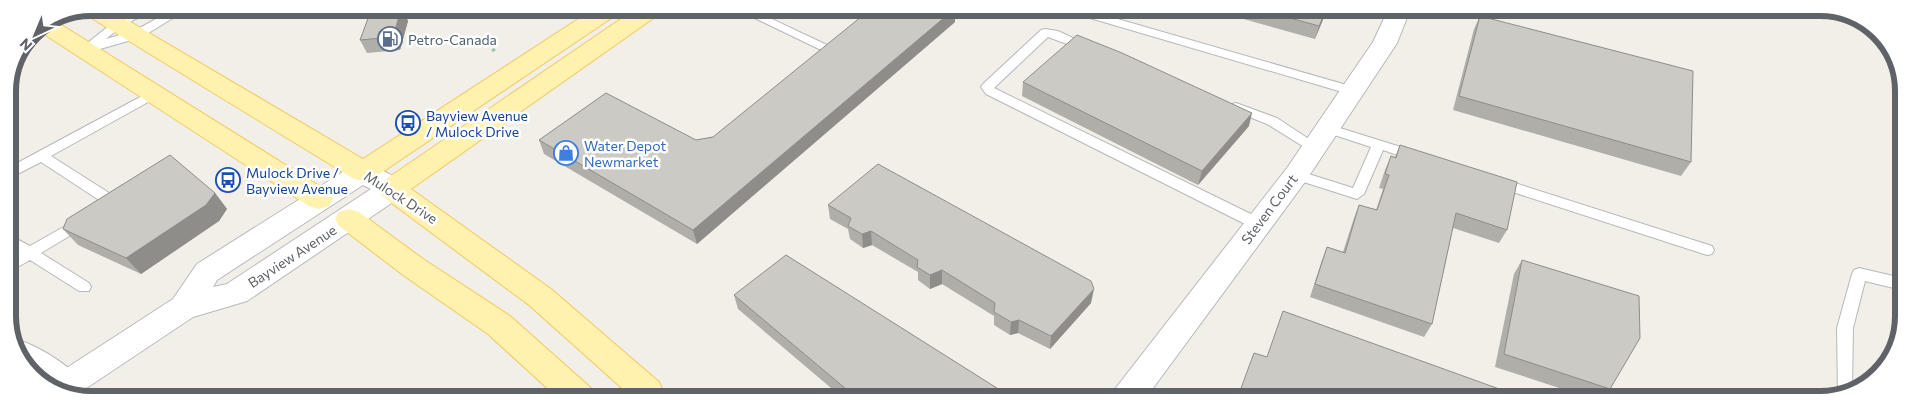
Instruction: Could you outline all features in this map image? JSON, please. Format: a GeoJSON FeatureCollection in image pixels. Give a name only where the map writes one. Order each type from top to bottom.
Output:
{"type":"FeatureCollection","features":[{"type":"Feature","properties":{"kind":"main road"},"geometry":{"type":"LineString","coordinates":[[363,172],[599,16]]}},
{"type":"Feature","properties":{"kind":"main road"},"geometry":{"type":"LineString","coordinates":[[392,189],[641,16]]}},
{"type":"Feature","properties":{"kind":"main road","name":"Mulock Drive"},"geometry":{"type":"LineString","coordinates":[[124,21],[363,172]]}},
{"type":"Feature","properties":{"kind":"main road"},"geometry":{"type":"LineString","coordinates":[[51,28],[155,93],[318,199]]}},
{"type":"Feature","properties":{"kind":"main road","name":"Mulock Drive"},"geometry":{"type":"LineString","coordinates":[[392,189],[540,297],[647,391]]}},
{"type":"Feature","properties":{"kind":"main road"},"geometry":{"type":"LineString","coordinates":[[349,219],[413,267],[499,325],[572,391]]}},
{"type":"Feature","properties":{"kind":"street","name":"Steven Court"},"geometry":{"type":"LineString","coordinates":[[1132,391],[1296,175],[1385,43],[1396,16]]}},
{"type":"Feature","properties":{"kind":"street","name":"Mulock Drive"},"geometry":{"type":"LineString","coordinates":[[363,172],[392,189]]}},
{"type":"Feature","properties":{"kind":"street","name":"Bayview Avenue"},"geometry":{"type":"LineString","coordinates":[[184,307],[207,272],[318,199],[363,172]]}},
{"type":"Feature","properties":{"kind":"street","name":"Bayview Avenue"},"geometry":{"type":"LineString","coordinates":[[63,385],[184,307],[236,293],[392,189]]}},
{"type":"Feature","properties":{"kind":"street"},"geometry":{"type":"LineString","coordinates":[[318,199],[349,219]]}},
{"type":"Feature","properties":{"kind":"street"},"geometry":{"type":"LineString","coordinates":[[35,365],[58,383]]}},
{"type":"Feature","properties":{"kind":"lane"},"geometry":{"type":"LineString","coordinates":[[86,50],[124,21],[161,16]]}},
{"type":"Feature","properties":{"kind":"lane"},"geometry":{"type":"LineString","coordinates":[[757,16],[823,46]]}},
{"type":"Feature","properties":{"kind":"lane"},"geometry":{"type":"LineString","coordinates":[[1094,16],[1353,91]]}},
{"type":"Feature","properties":{"kind":"lane"},"geometry":{"type":"LineString","coordinates":[[86,50],[124,21]]}},
{"type":"Feature","properties":{"kind":"lane"},"geometry":{"type":"LineString","coordinates":[[1100,52],[1054,34],[1045,33],[987,87],[990,91],[1258,224]]}},
{"type":"Feature","properties":{"kind":"lane"},"geometry":{"type":"LineString","coordinates":[[16,169],[155,93]]}},
{"type":"Feature","properties":{"kind":"lane"},"geometry":{"type":"LineString","coordinates":[[1227,103],[1321,138],[1379,144],[1426,159]]}},
{"type":"Feature","properties":{"kind":"lane"},"geometry":{"type":"LineString","coordinates":[[1296,175],[1357,194],[1379,144]]}},
{"type":"Feature","properties":{"kind":"lane"},"geometry":{"type":"LineString","coordinates":[[16,261],[112,202],[74,179],[41,155]]}},
{"type":"Feature","properties":{"kind":"lane"},"geometry":{"type":"LineString","coordinates":[[1482,178],[1707,250]]}},
{"type":"Feature","properties":{"kind":"lane"},"geometry":{"type":"LineString","coordinates":[[16,245],[84,287]]}},
{"type":"Feature","properties":{"kind":"lane"},"geometry":{"type":"LineString","coordinates":[[1844,387],[1844,328],[1859,274],[1895,282]]}},
{"type":"Feature","properties":{"kind":"building"},"geometry":{"type":"Polygon","coordinates":[[[369,16],[399,16],[393,37],[360,40],[369,16]]]}},
{"type":"Feature","properties":{"kind":"building"},"geometry":{"type":"Polygon","coordinates":[[[862,16],[946,16],[693,230],[539,140],[606,93],[696,140],[713,137],[862,16]]]}},
{"type":"Feature","properties":{"kind":"building"},"geometry":{"type":"Polygon","coordinates":[[[1283,16],[1323,16],[1319,26],[1283,16]]]}},
{"type":"Feature","properties":{"kind":"building"},"geometry":{"type":"Polygon","coordinates":[[[1480,16],[1693,71],[1691,162],[1459,96],[1480,16]]]}},
{"type":"Feature","properties":{"kind":"building"},"geometry":{"type":"Polygon","coordinates":[[[1077,35],[1122,53],[1252,113],[1202,171],[1023,82],[1077,35]]]}},
{"type":"Feature","properties":{"kind":"building"},"geometry":{"type":"Polygon","coordinates":[[[1400,145],[1517,182],[1507,230],[1456,213],[1432,324],[1315,284],[1327,247],[1345,253],[1359,205],[1377,210],[1389,175],[1385,174],[1391,156],[1396,158],[1400,145]]]}},
{"type":"Feature","properties":{"kind":"building"},"geometry":{"type":"Polygon","coordinates":[[[170,155],[215,193],[206,205],[126,258],[63,229],[67,219],[170,155]]]}},
{"type":"Feature","properties":{"kind":"building"},"geometry":{"type":"Polygon","coordinates":[[[878,164],[1091,281],[1094,289],[1051,336],[1019,320],[1011,322],[994,312],[995,303],[942,270],[930,275],[917,267],[918,260],[871,231],[862,234],[848,226],[851,218],[828,205],[878,164]]]}},
{"type":"Feature","properties":{"kind":"building"},"geometry":{"type":"Polygon","coordinates":[[[786,255],[1000,390],[848,391],[734,295],[786,255]]]}},
{"type":"Feature","properties":{"kind":"building"},"geometry":{"type":"Polygon","coordinates":[[[1522,260],[1639,296],[1640,338],[1610,389],[1504,354],[1522,260]]]}},
{"type":"Feature","properties":{"kind":"building"},"geometry":{"type":"Polygon","coordinates":[[[1283,311],[1505,391],[1240,391],[1254,353],[1267,357],[1283,311]]]}},
{"type":"Feature","properties":{"kind":"place","name":"Petro-Canada"},"geometry":{"type":"Point","coordinates":[390,39]}},
{"type":"Feature","properties":{"kind":"place","name":"Bayview Avenue / Mulock Drive"},"geometry":{"type":"Point","coordinates":[408,123]}},
{"type":"Feature","properties":{"kind":"place","name":"Water Depot Newmarket"},"geometry":{"type":"Point","coordinates":[566,153]}},
{"type":"Feature","properties":{"kind":"place","name":"Mulock Drive / Bayview Avenue"},"geometry":{"type":"Point","coordinates":[228,180]}}]}
